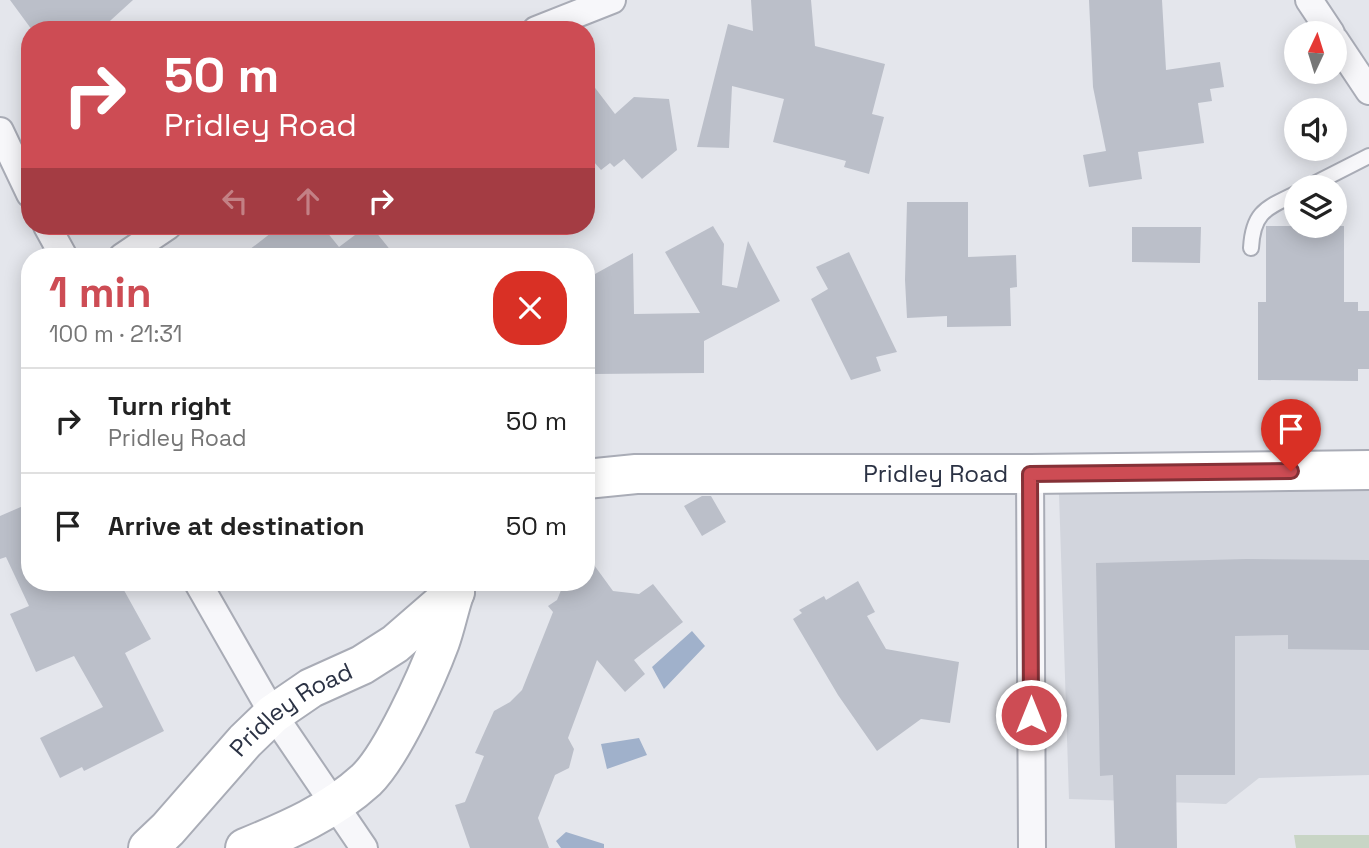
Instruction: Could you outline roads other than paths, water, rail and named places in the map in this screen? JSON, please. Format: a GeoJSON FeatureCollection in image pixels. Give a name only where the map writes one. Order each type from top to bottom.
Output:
{"type":"FeatureCollection","features":[{"type":"Feature","properties":{"kind":"street"},"geometry":{"type":"LineString","coordinates":[[559,21],[612,0]]}},
{"type":"Feature","properties":{"kind":"street"},"geometry":{"type":"LineString","coordinates":[[1309,0],[1323,21]]}},
{"type":"Feature","properties":{"kind":"street"},"geometry":{"type":"LineString","coordinates":[[1348,60],[1369,91]]}},
{"type":"Feature","properties":{"kind":"street"},"geometry":{"type":"LineString","coordinates":[[0,131],[6,165],[21,183]]}},
{"type":"Feature","properties":{"kind":"street"},"geometry":{"type":"LineString","coordinates":[[135,248],[155,235]]}},
{"type":"Feature","properties":{"kind":"street","name":"Pridley Road"},"geometry":{"type":"LineString","coordinates":[[595,478],[636,474],[1030,474],[1369,470]]}},
{"type":"Feature","properties":{"kind":"street"},"geometry":{"type":"LineString","coordinates":[[1030,474],[1032,848]]}},
{"type":"Feature","properties":{"kind":"street"},"geometry":{"type":"LineString","coordinates":[[203,591],[273,714],[364,848]]}},
{"type":"Feature","properties":{"kind":"street","name":"Pridley Road"},"geometry":{"type":"LineString","coordinates":[[148,848],[273,714],[311,688],[362,665],[395,643],[453,591]]}},
{"type":"Feature","properties":{"kind":"street","name":"Pridley Road"},"geometry":{"type":"LineString","coordinates":[[245,848],[293,829],[336,804],[369,778],[391,746],[439,643],[456,591]]}},
{"type":"Feature","properties":{"kind":"lane"},"geometry":{"type":"LineString","coordinates":[[1332,175],[1369,156]]}},
{"type":"Feature","properties":{"kind":"lane"},"geometry":{"type":"LineString","coordinates":[[1251,248],[1252,232],[1260,214],[1284,200]]}},
{"type":"Feature","properties":{"kind":"water"},"geometry":{"type":"Polygon","coordinates":[[[692,631],[705,646],[664,689],[652,667],[692,631]]]}},
{"type":"Feature","properties":{"kind":"water"},"geometry":{"type":"Polygon","coordinates":[[[639,738],[647,755],[607,769],[601,744],[639,738]]]}},
{"type":"Feature","properties":{"kind":"water"},"geometry":{"type":"Polygon","coordinates":[[[566,832],[604,844],[604,848],[561,848],[556,841],[566,832]]]}}]}
